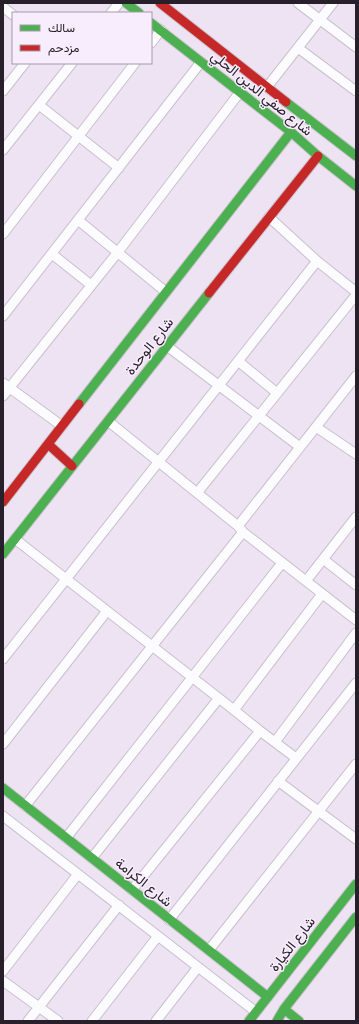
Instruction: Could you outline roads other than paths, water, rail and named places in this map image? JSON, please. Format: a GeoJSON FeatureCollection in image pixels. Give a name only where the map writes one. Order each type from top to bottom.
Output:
{"type":"FeatureCollection","features":[{"type":"Feature","properties":{"kind":"street"},"geometry":{"type":"LineString","coordinates":[[112,12],[119,3]]}},
{"type":"Feature","properties":{"kind":"street"},"geometry":{"type":"LineString","coordinates":[[126,3],[138,12]]}},
{"type":"Feature","properties":{"kind":"street","name":"شارع صفي الدين الحلي"},"geometry":{"type":"LineString","coordinates":[[160,3],[356,156]]}},
{"type":"Feature","properties":{"kind":"street"},"geometry":{"type":"LineString","coordinates":[[298,3],[354,42]]}},
{"type":"Feature","properties":{"kind":"street"},"geometry":{"type":"LineString","coordinates":[[267,87],[333,3]]}},
{"type":"Feature","properties":{"kind":"street"},"geometry":{"type":"LineString","coordinates":[[3,7],[12,14]]}},
{"type":"Feature","properties":{"kind":"street","name":"شارع صفي الدين الحلي"},"geometry":{"type":"LineString","coordinates":[[152,24],[291,132],[318,156],[356,186]]}},
{"type":"Feature","properties":{"kind":"street"},"geometry":{"type":"LineString","coordinates":[[152,42],[161,30]]}},
{"type":"Feature","properties":{"kind":"street"},"geometry":{"type":"LineString","coordinates":[[298,48],[356,91]]}},
{"type":"Feature","properties":{"kind":"street"},"geometry":{"type":"LineString","coordinates":[[219,76],[227,75],[232,68],[232,60],[229,57]]}},
{"type":"Feature","properties":{"kind":"street"},"geometry":{"type":"LineString","coordinates":[[4,312],[52,254],[202,62]]}},
{"type":"Feature","properties":{"kind":"street"},"geometry":{"type":"LineString","coordinates":[[3,91],[24,64]]}},
{"type":"Feature","properties":{"kind":"street"},"geometry":{"type":"LineString","coordinates":[[3,150],[71,64]]}},
{"type":"Feature","properties":{"kind":"street"},"geometry":{"type":"LineString","coordinates":[[3,234],[134,64]]}},
{"type":"Feature","properties":{"kind":"street"},"geometry":{"type":"LineString","coordinates":[[3,396],[6,385],[118,252],[240,92],[237,85],[239,78],[246,74],[250,74]]}},
{"type":"Feature","properties":{"kind":"street"},"geometry":{"type":"LineString","coordinates":[[39,105],[119,168]]}},
{"type":"Feature","properties":{"kind":"street","name":"شارع الوحدة"},"geometry":{"type":"LineString","coordinates":[[3,502],[291,132]]}},
{"type":"Feature","properties":{"kind":"street","name":"شارع الوحدة"},"geometry":{"type":"LineString","coordinates":[[3,554],[318,156]]}},
{"type":"Feature","properties":{"kind":"street"},"geometry":{"type":"LineString","coordinates":[[198,493],[356,294],[269,217]]}},
{"type":"Feature","properties":{"kind":"street"},"geometry":{"type":"LineString","coordinates":[[78,220],[166,292]]}},
{"type":"Feature","properties":{"kind":"street"},"geometry":{"type":"LineString","coordinates":[[52,254],[91,285]]}},
{"type":"Feature","properties":{"kind":"street"},"geometry":{"type":"LineString","coordinates":[[3,659],[317,261]]}},
{"type":"Feature","properties":{"kind":"street"},"geometry":{"type":"LineString","coordinates":[[167,346],[300,448]]}},
{"type":"Feature","properties":{"kind":"street"},"geometry":{"type":"LineString","coordinates":[[238,361],[277,393]]}},
{"type":"Feature","properties":{"kind":"street"},"geometry":{"type":"LineString","coordinates":[[25,806],[152,646],[241,529],[300,448],[356,376]]}},
{"type":"Feature","properties":{"kind":"street"},"geometry":{"type":"LineString","coordinates":[[6,385],[62,426]]}},
{"type":"Feature","properties":{"kind":"street"},"geometry":{"type":"LineString","coordinates":[[108,421],[282,563],[356,620]]}},
{"type":"Feature","properties":{"kind":"street"},"geometry":{"type":"LineString","coordinates":[[316,427],[356,454]]}},
{"type":"Feature","properties":{"kind":"street"},"geometry":{"type":"LineString","coordinates":[[48,444],[72,466]]}},
{"type":"Feature","properties":{"kind":"street"},"geometry":{"type":"LineString","coordinates":[[306,581],[356,516]]}},
{"type":"Feature","properties":{"kind":"street"},"geometry":{"type":"LineString","coordinates":[[15,539],[296,758]]}},
{"type":"Feature","properties":{"kind":"street"},"geometry":{"type":"LineString","coordinates":[[323,559],[356,585]]}},
{"type":"Feature","properties":{"kind":"street"},"geometry":{"type":"LineString","coordinates":[[66,838],[282,563]]}},
{"type":"Feature","properties":{"kind":"street"},"geometry":{"type":"LineString","coordinates":[[234,710],[322,594]]}},
{"type":"Feature","properties":{"kind":"street"},"geometry":{"type":"LineString","coordinates":[[3,744],[107,611]]}},
{"type":"Feature","properties":{"kind":"street"},"geometry":{"type":"LineString","coordinates":[[275,742],[356,633]]}},
{"type":"Feature","properties":{"kind":"street"},"geometry":{"type":"LineString","coordinates":[[169,920],[356,683]]}},
{"type":"Feature","properties":{"kind":"street"},"geometry":{"type":"LineString","coordinates":[[92,858],[219,698]]}},
{"type":"Feature","properties":{"kind":"street"},"geometry":{"type":"LineString","coordinates":[[132,890],[260,731]]}},
{"type":"Feature","properties":{"kind":"street"},"geometry":{"type":"LineString","coordinates":[[209,950],[356,764]]}},
{"type":"Feature","properties":{"kind":"street"},"geometry":{"type":"LineString","coordinates":[[278,781],[356,839]]}},
{"type":"Feature","properties":{"kind":"street","name":"شارع الكرامة"},"geometry":{"type":"LineString","coordinates":[[3,788],[268,997]]}},
{"type":"Feature","properties":{"kind":"street"},"geometry":{"type":"LineString","coordinates":[[3,816],[256,1012]]}},
{"type":"Feature","properties":{"kind":"street"},"geometry":{"type":"LineString","coordinates":[[3,972],[78,874]]}},
{"type":"Feature","properties":{"kind":"street","name":"شارع الكيارة"},"geometry":{"type":"LineString","coordinates":[[249,1021],[356,884]]}},
{"type":"Feature","properties":{"kind":"street"},"geometry":{"type":"LineString","coordinates":[[28,1021],[118,905]]}},
{"type":"Feature","properties":{"kind":"street"},"geometry":{"type":"LineString","coordinates":[[277,1021],[284,1009],[356,917]]}},
{"type":"Feature","properties":{"kind":"street"},"geometry":{"type":"LineString","coordinates":[[92,1021],[158,936]]}},
{"type":"Feature","properties":{"kind":"street"},"geometry":{"type":"LineString","coordinates":[[156,1021],[198,967]]}},
{"type":"Feature","properties":{"kind":"street"},"geometry":{"type":"LineString","coordinates":[[3,981],[58,1021]]}},
{"type":"Feature","properties":{"kind":"street"},"geometry":{"type":"LineString","coordinates":[[284,1009],[299,1021]]}}]}
